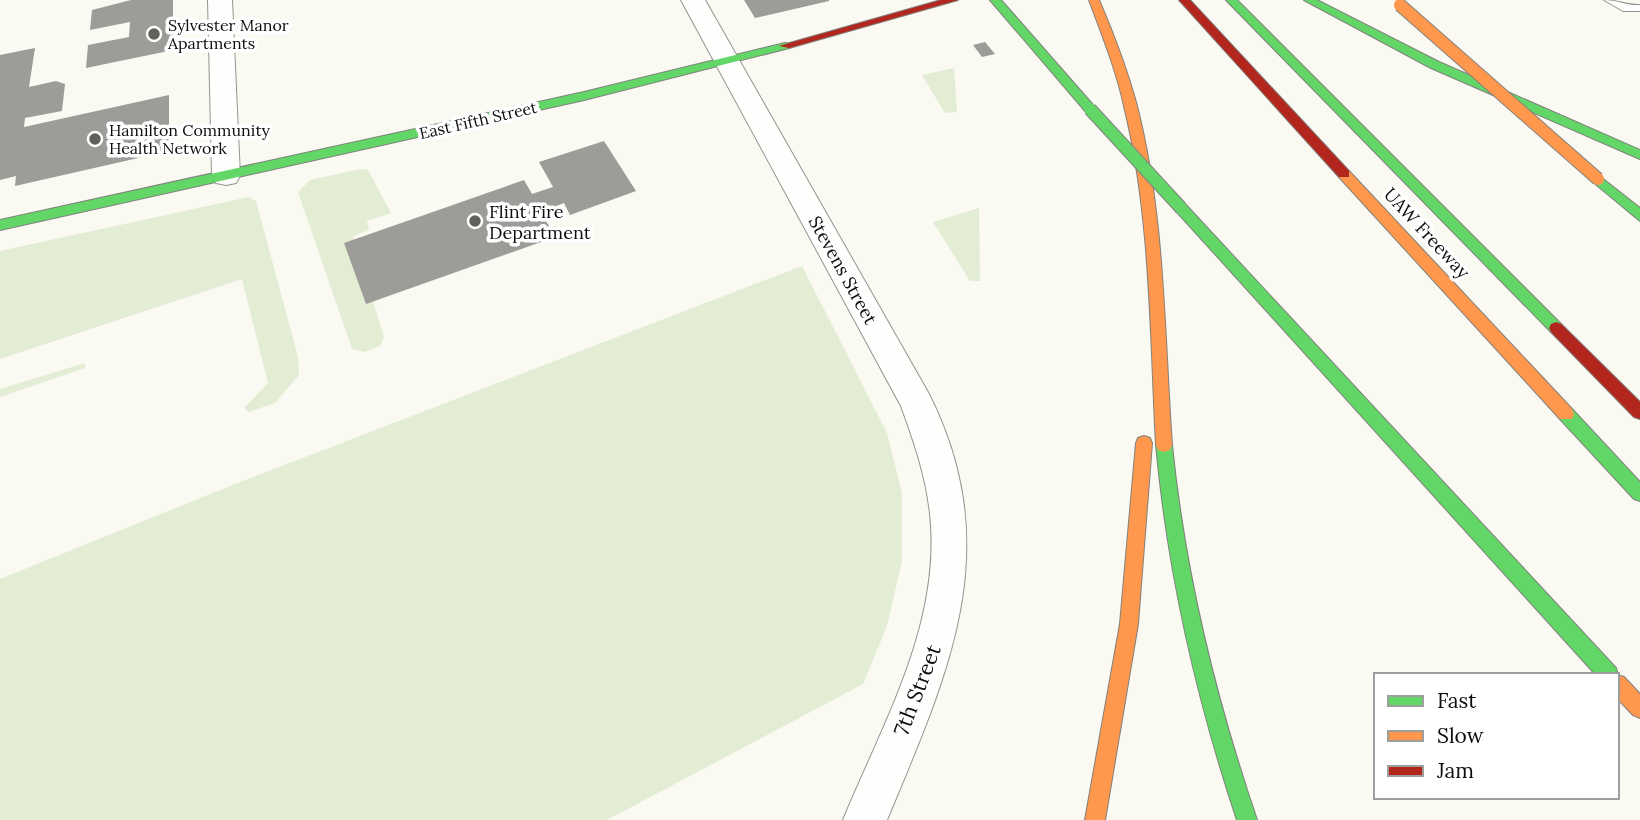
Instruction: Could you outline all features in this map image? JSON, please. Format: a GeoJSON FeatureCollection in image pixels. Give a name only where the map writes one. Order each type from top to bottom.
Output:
{"type":"FeatureCollection","features":[{"type":"Feature","properties":{"kind":"main road","name":"East Fifth Street"},"geometry":{"type":"LineString","coordinates":[[0,225],[509,114],[727,61],[953,0]]}},
{"type":"Feature","properties":{"kind":"main road"},"geometry":{"type":"LineString","coordinates":[[995,0],[1018,30],[1607,673]]}},
{"type":"Feature","properties":{"kind":"main road"},"geometry":{"type":"LineString","coordinates":[[1094,0],[1114,43],[1131,97],[1149,221],[1167,482],[1180,570],[1207,699],[1247,820]]}},
{"type":"Feature","properties":{"kind":"main road","name":"UAW Freeway"},"geometry":{"type":"LineString","coordinates":[[1184,0],[1640,494]]}},
{"type":"Feature","properties":{"kind":"main road","name":"UAW Freeway"},"geometry":{"type":"LineString","coordinates":[[1231,0],[1640,412]]}},
{"type":"Feature","properties":{"kind":"main road"},"geometry":{"type":"LineString","coordinates":[[1309,0],[1434,65],[1640,155]]}},
{"type":"Feature","properties":{"kind":"main road"},"geometry":{"type":"LineString","coordinates":[[1398,3],[1640,216]]}},
{"type":"Feature","properties":{"kind":"main road"},"geometry":{"type":"LineString","coordinates":[[1145,408],[1149,221]]}},
{"type":"Feature","properties":{"kind":"main road"},"geometry":{"type":"LineString","coordinates":[[1095,820],[1129,624],[1138,548],[1145,431]]}},
{"type":"Feature","properties":{"kind":"main road"},"geometry":{"type":"LineString","coordinates":[[1619,686],[1640,708]]}},
{"type":"Feature","properties":{"kind":"street"},"geometry":{"type":"LineString","coordinates":[[220,0],[226,176]]}},
{"type":"Feature","properties":{"kind":"street","name":"Stevens Street"},"geometry":{"type":"LineString","coordinates":[[693,0],[927,426],[946,486],[951,555]]}},
{"type":"Feature","properties":{"kind":"street","name":"7th Street"},"geometry":{"type":"LineString","coordinates":[[865,820],[919,692],[937,636],[951,555]]}},
{"type":"Feature","properties":{"kind":"lane"},"geometry":{"type":"LineString","coordinates":[[1609,0],[1627,9],[1640,8]]}},
{"type":"Feature","properties":{"kind":"green space"},"geometry":{"type":"Polygon","coordinates":[[[954,68],[957,112],[945,113],[922,75],[954,68]]]}},
{"type":"Feature","properties":{"kind":"green space"},"geometry":{"type":"Polygon","coordinates":[[[360,169],[368,170],[391,213],[367,221],[369,230],[353,236],[384,337],[380,346],[365,352],[352,349],[298,192],[310,180],[360,169]]]}},
{"type":"Feature","properties":{"kind":"green space"},"geometry":{"type":"Polygon","coordinates":[[[249,197],[256,201],[298,357],[299,375],[275,403],[249,412],[244,408],[268,383],[242,279],[0,359],[0,251],[249,197]]]}},
{"type":"Feature","properties":{"kind":"green space"},"geometry":{"type":"Polygon","coordinates":[[[979,208],[980,281],[970,281],[933,222],[979,208]]]}},
{"type":"Feature","properties":{"kind":"green space"},"geometry":{"type":"Polygon","coordinates":[[[802,266],[887,433],[902,493],[902,561],[887,626],[863,684],[607,820],[0,820],[0,579],[235,484],[802,266]]]}},
{"type":"Feature","properties":{"kind":"green space"},"geometry":{"type":"Polygon","coordinates":[[[85,363],[85,368],[0,397],[0,389],[85,363]]]}},
{"type":"Feature","properties":{"kind":"building","name":"Sylvester Manor Apartments"},"geometry":{"type":"Polygon","coordinates":[[[131,0],[173,0],[173,28],[178,28],[178,49],[86,68],[88,45],[129,37],[130,22],[90,30],[92,10],[131,0]]]}},
{"type":"Feature","properties":{"kind":"building"},"geometry":{"type":"Polygon","coordinates":[[[744,0],[829,0],[829,1],[755,18],[744,0]]]}},
{"type":"Feature","properties":{"kind":"building"},"geometry":{"type":"Polygon","coordinates":[[[985,42],[995,54],[982,57],[973,45],[985,42]]]}},
{"type":"Feature","properties":{"kind":"building","name":"Hamilton Community Health Network"},"geometry":{"type":"Polygon","coordinates":[[[35,48],[29,87],[56,81],[65,84],[62,111],[25,118],[24,127],[169,95],[169,151],[15,186],[16,176],[0,180],[0,55],[35,48]]]}},
{"type":"Feature","properties":{"kind":"building","name":"Flint Fire Department"},"geometry":{"type":"Polygon","coordinates":[[[604,141],[636,191],[570,215],[564,203],[541,212],[555,237],[366,304],[344,243],[524,180],[532,194],[553,187],[539,162],[604,141]]]}},
{"type":"Feature","properties":{"kind":"traffic: fast"},"geometry":{"type":"LineString","coordinates":[[995,0],[1090,109]]}},
{"type":"Feature","properties":{"kind":"traffic: fast"},"geometry":{"type":"LineString","coordinates":[[1231,0],[1556,328]]}},
{"type":"Feature","properties":{"kind":"traffic: fast"},"geometry":{"type":"LineString","coordinates":[[1309,0],[1435,65],[1640,155]]}},
{"type":"Feature","properties":{"kind":"traffic: fast"},"geometry":{"type":"LineString","coordinates":[[0,225],[584,96],[785,46]]}},
{"type":"Feature","properties":{"kind":"traffic: fast"},"geometry":{"type":"LineString","coordinates":[[1090,109],[1181,208]]}},
{"type":"Feature","properties":{"kind":"traffic: fast"},"geometry":{"type":"LineString","coordinates":[[1598,179],[1640,216]]}},
{"type":"Feature","properties":{"kind":"traffic: fast"},"geometry":{"type":"LineString","coordinates":[[1181,208],[1607,673]]}},
{"type":"Feature","properties":{"kind":"traffic: fast"},"geometry":{"type":"LineString","coordinates":[[1566,414],[1640,494]]}},
{"type":"Feature","properties":{"kind":"traffic: fast"},"geometry":{"type":"LineString","coordinates":[[1164,445],[1175,541],[1193,635],[1217,728],[1247,820]]}},
{"type":"Feature","properties":{"kind":"traffic: slow"},"geometry":{"type":"LineString","coordinates":[[1094,0],[1115,53],[1131,107],[1142,162],[1154,275],[1164,445]]}},
{"type":"Feature","properties":{"kind":"traffic: slow"},"geometry":{"type":"LineString","coordinates":[[1400,5],[1598,179]]}},
{"type":"Feature","properties":{"kind":"traffic: slow"},"geometry":{"type":"LineString","coordinates":[[1344,174],[1566,414]]}},
{"type":"Feature","properties":{"kind":"traffic: slow"},"geometry":{"type":"LineString","coordinates":[[1095,820],[1129,624],[1144,443]]}},
{"type":"Feature","properties":{"kind":"traffic: slow"},"geometry":{"type":"LineString","coordinates":[[1619,686],[1640,708]]}},
{"type":"Feature","properties":{"kind":"traffic: jam"},"geometry":{"type":"LineString","coordinates":[[785,46],[953,0]]}},
{"type":"Feature","properties":{"kind":"traffic: jam"},"geometry":{"type":"LineString","coordinates":[[1184,0],[1344,174]]}},
{"type":"Feature","properties":{"kind":"traffic: jam"},"geometry":{"type":"LineString","coordinates":[[1556,328],[1640,412]]}},
{"type":"Feature","properties":{"kind":"place","name":"Sylvester Manor Apartments"},"geometry":{"type":"Point","coordinates":[154,34]}},
{"type":"Feature","properties":{"kind":"place","name":"Hamilton Community Health Network"},"geometry":{"type":"Point","coordinates":[95,139]}},
{"type":"Feature","properties":{"kind":"place","name":"Flint Fire Department"},"geometry":{"type":"Point","coordinates":[475,221]}}]}
